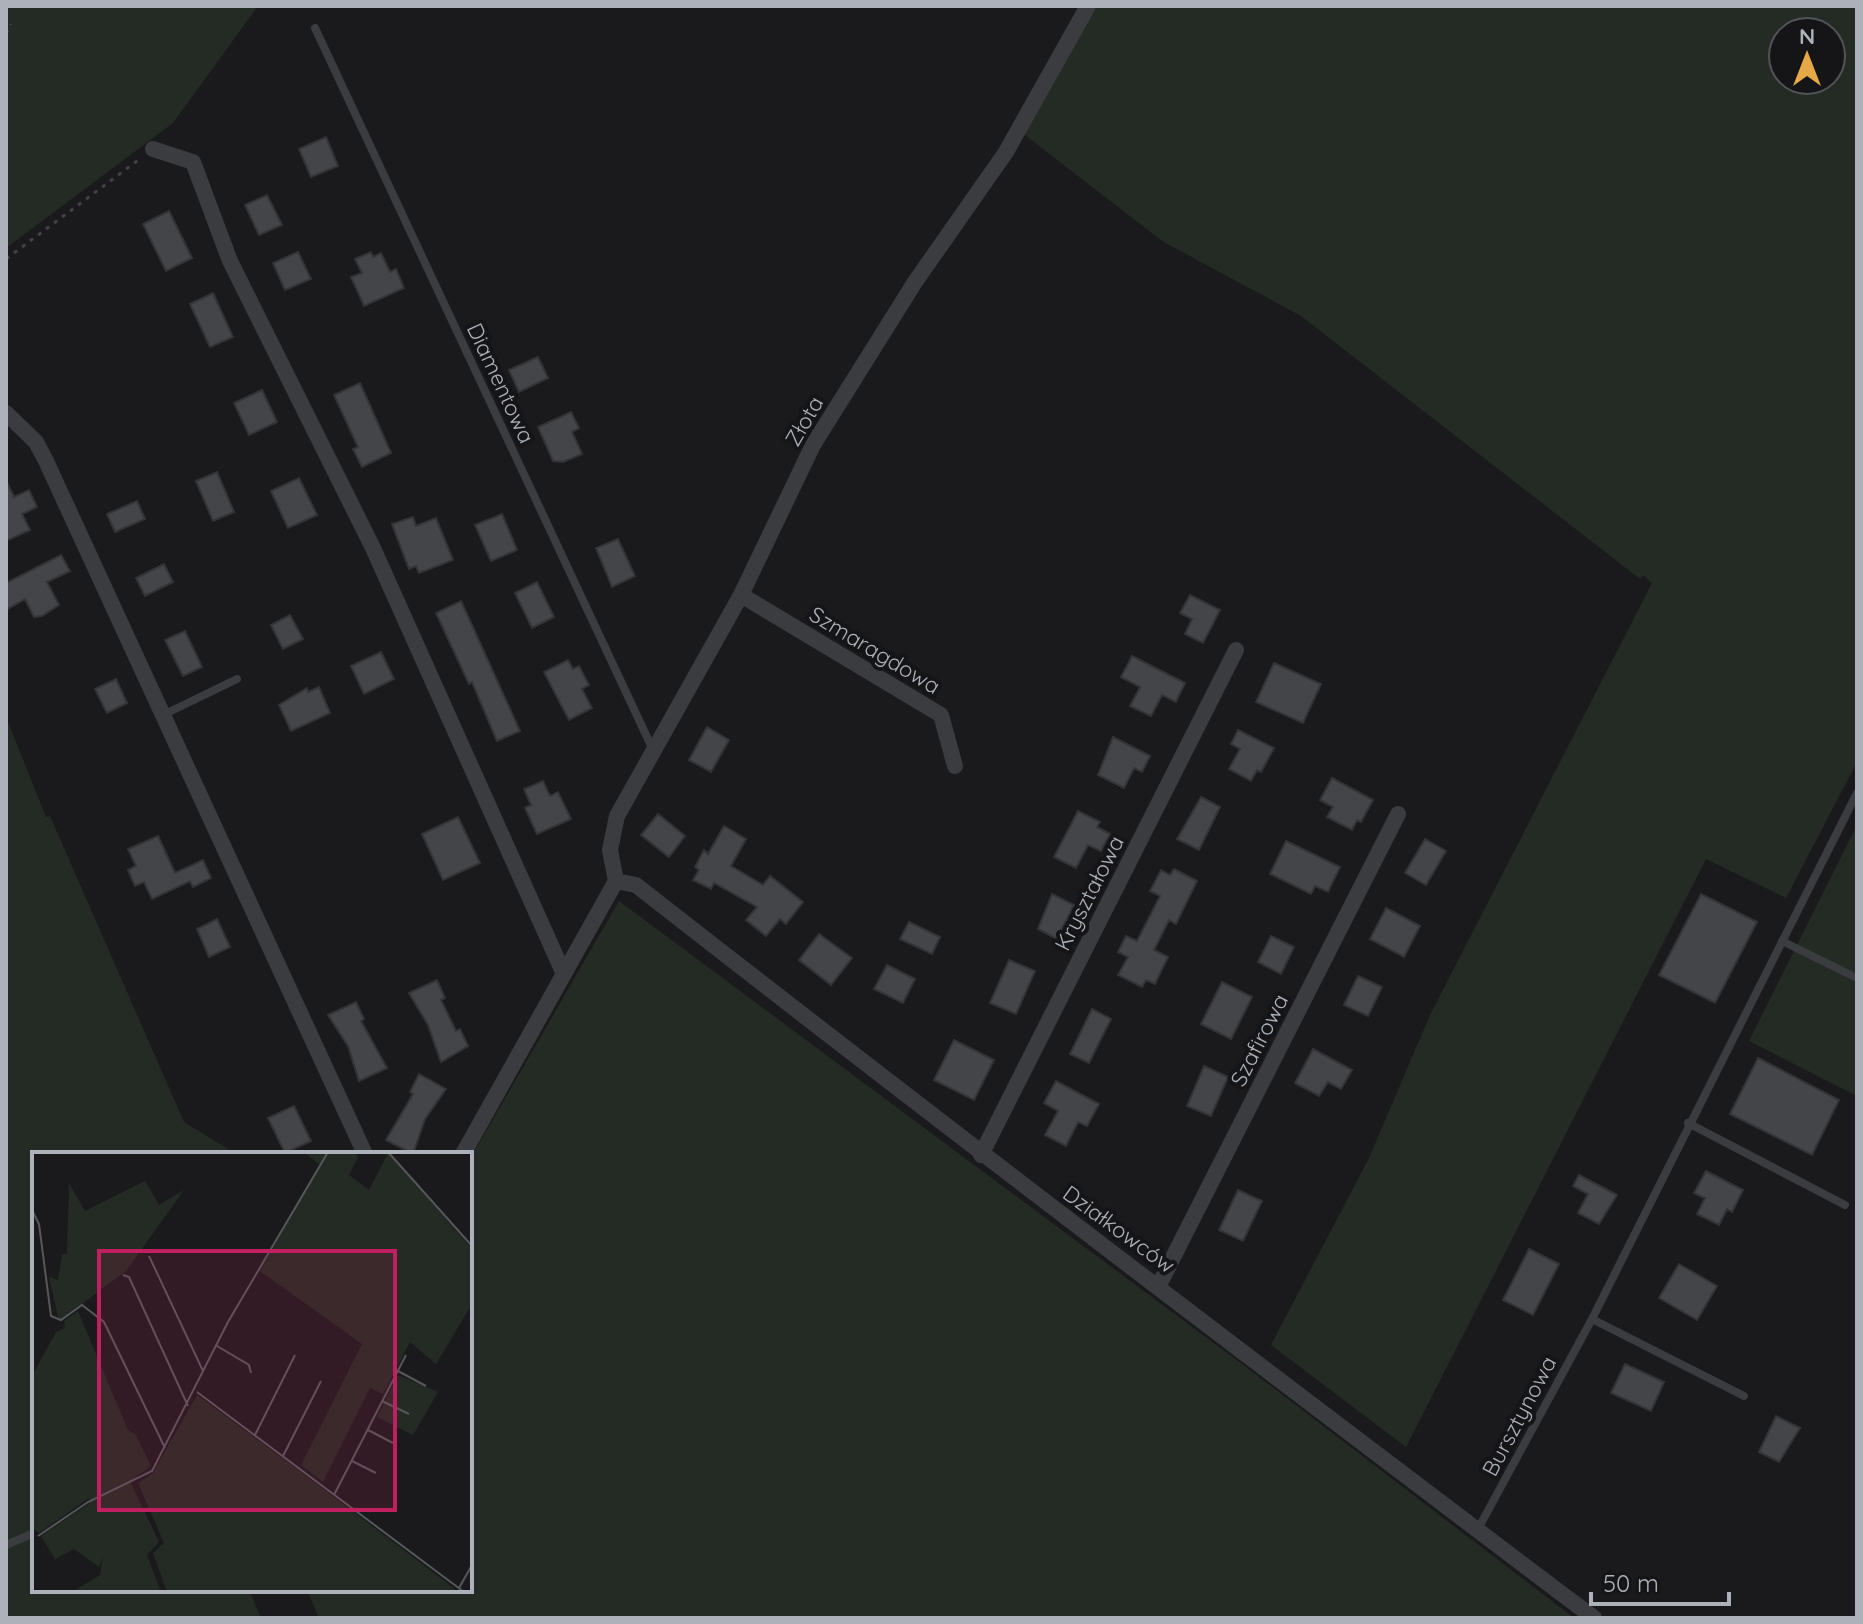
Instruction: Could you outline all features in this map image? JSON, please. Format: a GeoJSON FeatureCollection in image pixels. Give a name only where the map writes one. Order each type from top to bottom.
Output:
{"type":"FeatureCollection","features":[{"type":"Feature","properties":{"kind":"street","name":"Złota"},"geometry":{"type":"LineString","coordinates":[[616,881],[610,850],[617,816],[741,595],[813,445],[915,282],[1006,152],[1088,6]]}},
{"type":"Feature","properties":{"kind":"street"},"geometry":{"type":"LineString","coordinates":[[153,149],[193,162],[230,261],[373,548],[563,972]]}},
{"type":"Feature","properties":{"kind":"street"},"geometry":{"type":"LineString","coordinates":[[6,413],[36,442],[46,461],[364,1152]]}},
{"type":"Feature","properties":{"kind":"street","name":"Szmaragdowa"},"geometry":{"type":"LineString","coordinates":[[741,595],[941,715],[955,766]]}},
{"type":"Feature","properties":{"kind":"street","name":"Kryształowa"},"geometry":{"type":"LineString","coordinates":[[981,1155],[1236,650]]}},
{"type":"Feature","properties":{"kind":"street","name":"Szafirowa"},"geometry":{"type":"LineString","coordinates":[[1159,1285],[1398,814]]}},
{"type":"Feature","properties":{"kind":"street"},"geometry":{"type":"LineString","coordinates":[[464,1152],[616,881]]}},
{"type":"Feature","properties":{"kind":"street","name":"Działkowców"},"geometry":{"type":"LineString","coordinates":[[616,881],[636,885],[981,1155],[1159,1285],[1245,1355],[1594,1618]]}},
{"type":"Feature","properties":{"kind":"lane","name":"Diamentowa"},"geometry":{"type":"LineString","coordinates":[[315,28],[654,753]]}},
{"type":"Feature","properties":{"kind":"lane"},"geometry":{"type":"LineString","coordinates":[[165,714],[237,679]]}},
{"type":"Feature","properties":{"kind":"lane","name":"Bursztynowa"},"geometry":{"type":"LineString","coordinates":[[1477,1530],[1592,1319],[1688,1123],[1857,793]]}},
{"type":"Feature","properties":{"kind":"lane"},"geometry":{"type":"LineString","coordinates":[[1782,941],[1857,978]]}},
{"type":"Feature","properties":{"kind":"lane"},"geometry":{"type":"LineString","coordinates":[[1688,1123],[1845,1205]]}},
{"type":"Feature","properties":{"kind":"lane"},"geometry":{"type":"LineString","coordinates":[[1592,1319],[1744,1396]]}},
{"type":"Feature","properties":{"kind":"lane"},"geometry":{"type":"LineString","coordinates":[[6,1545],[32,1534]]}},
{"type":"Feature","properties":{"kind":"path"},"geometry":{"type":"LineString","coordinates":[[6,34],[11,24]]}},
{"type":"Feature","properties":{"kind":"path"},"geometry":{"type":"LineString","coordinates":[[6,259],[153,149]]}},
{"type":"Feature","properties":{"kind":"shaded area"},"geometry":{"type":"Polygon","coordinates":[[[6,6],[258,6],[173,123],[6,248],[6,6]]]}},
{"type":"Feature","properties":{"kind":"shaded area"},"geometry":{"type":"Polygon","coordinates":[[[1079,6],[1857,6],[1857,762],[1786,898],[1706,859],[1406,1447],[1271,1345],[1369,1158],[1430,1015],[1652,583],[1643,575],[1640,579],[1301,316],[1162,241],[1012,125],[1079,6]]]}},
{"type":"Feature","properties":{"kind":"shaded area"},"geometry":{"type":"Polygon","coordinates":[[[6,717],[46,817],[50,816],[184,1122],[233,1152],[32,1152],[32,1592],[250,1592],[261,1618],[6,1618],[6,717]]]}},
{"type":"Feature","properties":{"kind":"shaded area"},"geometry":{"type":"Polygon","coordinates":[[[1857,825],[1857,1096],[1749,1041],[1857,825]]]}},
{"type":"Feature","properties":{"kind":"shaded area"},"geometry":{"type":"Polygon","coordinates":[[[619,901],[1246,1367],[1574,1618],[319,1618],[308,1592],[472,1592],[472,1156],[619,901]]]}},
{"type":"Feature","properties":{"kind":"building"},"geometry":{"type":"Polygon","coordinates":[[[326,137],[338,166],[311,177],[299,149],[326,137]]]}},
{"type":"Feature","properties":{"kind":"building"},"geometry":{"type":"Polygon","coordinates":[[[267,195],[282,225],[259,235],[245,205],[267,195]]]}},
{"type":"Feature","properties":{"kind":"building"},"geometry":{"type":"Polygon","coordinates":[[[169,211],[192,258],[166,271],[143,224],[169,211]]]}},
{"type":"Feature","properties":{"kind":"building"},"geometry":{"type":"Polygon","coordinates":[[[298,252],[311,279],[285,290],[273,263],[298,252]]]}},
{"type":"Feature","properties":{"kind":"building"},"geometry":{"type":"Polygon","coordinates":[[[371,252],[373,257],[381,253],[390,272],[396,269],[404,288],[364,306],[351,277],[362,273],[355,259],[371,252]]]}},
{"type":"Feature","properties":{"kind":"building"},"geometry":{"type":"Polygon","coordinates":[[[213,293],[233,337],[210,347],[190,304],[213,293]]]}},
{"type":"Feature","properties":{"kind":"building"},"geometry":{"type":"Polygon","coordinates":[[[538,357],[548,378],[519,392],[509,370],[538,357]]]}},
{"type":"Feature","properties":{"kind":"building"},"geometry":{"type":"Polygon","coordinates":[[[360,383],[391,453],[362,467],[353,449],[358,447],[334,395],[360,383]]]}},
{"type":"Feature","properties":{"kind":"building"},"geometry":{"type":"Polygon","coordinates":[[[262,390],[277,422],[249,435],[234,403],[262,390]]]}},
{"type":"Feature","properties":{"kind":"building"},"geometry":{"type":"Polygon","coordinates":[[[571,412],[579,428],[572,432],[582,454],[563,462],[553,461],[538,427],[571,412]]]}},
{"type":"Feature","properties":{"kind":"building"},"geometry":{"type":"Polygon","coordinates":[[[217,472],[234,512],[213,521],[196,481],[217,472]]]}},
{"type":"Feature","properties":{"kind":"building"},"geometry":{"type":"Polygon","coordinates":[[[299,478],[317,515],[288,528],[271,491],[299,478]]]}},
{"type":"Feature","properties":{"kind":"building"},"geometry":{"type":"Polygon","coordinates":[[[6,480],[14,497],[29,490],[37,507],[22,514],[30,530],[6,541],[6,480]]]}},
{"type":"Feature","properties":{"kind":"building"},"geometry":{"type":"Polygon","coordinates":[[[137,501],[145,519],[115,532],[107,514],[137,501]]]}},
{"type":"Feature","properties":{"kind":"building"},"geometry":{"type":"Polygon","coordinates":[[[502,514],[517,550],[491,561],[475,525],[502,514]]]}},
{"type":"Feature","properties":{"kind":"building"},"geometry":{"type":"Polygon","coordinates":[[[413,517],[416,526],[436,518],[453,560],[419,573],[416,566],[409,569],[392,524],[413,517]]]}},
{"type":"Feature","properties":{"kind":"building"},"geometry":{"type":"Polygon","coordinates":[[[618,539],[635,576],[612,587],[596,548],[618,539]]]}},
{"type":"Feature","properties":{"kind":"building"},"geometry":{"type":"Polygon","coordinates":[[[61,555],[70,571],[47,582],[59,605],[42,616],[34,617],[25,599],[6,610],[6,583],[61,555]]]}},
{"type":"Feature","properties":{"kind":"building"},"geometry":{"type":"Polygon","coordinates":[[[164,564],[173,582],[145,596],[136,578],[164,564]]]}},
{"type":"Feature","properties":{"kind":"building"},"geometry":{"type":"Polygon","coordinates":[[[537,582],[554,617],[532,628],[515,593],[537,582]]]}},
{"type":"Feature","properties":{"kind":"building"},"geometry":{"type":"Polygon","coordinates":[[[1190,595],[1220,610],[1203,643],[1185,634],[1192,619],[1180,613],[1190,595]]]}},
{"type":"Feature","properties":{"kind":"building"},"geometry":{"type":"Polygon","coordinates":[[[461,601],[520,731],[497,741],[472,682],[469,684],[436,613],[461,601]]]}},
{"type":"Feature","properties":{"kind":"building"},"geometry":{"type":"Polygon","coordinates":[[[290,615],[303,639],[283,649],[271,625],[290,615]]]}},
{"type":"Feature","properties":{"kind":"building"},"geometry":{"type":"Polygon","coordinates":[[[185,631],[202,667],[183,676],[165,640],[185,631]]]}},
{"type":"Feature","properties":{"kind":"building"},"geometry":{"type":"Polygon","coordinates":[[[381,652],[394,679],[364,694],[351,666],[381,652]]]}},
{"type":"Feature","properties":{"kind":"building"},"geometry":{"type":"Polygon","coordinates":[[[1132,656],[1185,683],[1176,702],[1162,695],[1151,716],[1130,706],[1140,687],[1121,677],[1132,656]]]}},
{"type":"Feature","properties":{"kind":"building"},"geometry":{"type":"Polygon","coordinates":[[[568,660],[573,669],[579,666],[589,685],[582,689],[592,708],[569,720],[544,672],[568,660]]]}},
{"type":"Feature","properties":{"kind":"building"},"geometry":{"type":"Polygon","coordinates":[[[1274,663],[1321,684],[1303,723],[1256,702],[1274,663]]]}},
{"type":"Feature","properties":{"kind":"building"},"geometry":{"type":"Polygon","coordinates":[[[116,679],[127,703],[107,713],[95,689],[116,679]]]}},
{"type":"Feature","properties":{"kind":"building"},"geometry":{"type":"Polygon","coordinates":[[[319,687],[330,713],[291,731],[279,705],[307,688],[308,692],[319,687]]]}},
{"type":"Feature","properties":{"kind":"building"},"geometry":{"type":"Polygon","coordinates":[[[707,727],[729,740],[711,772],[689,760],[707,727]]]}},
{"type":"Feature","properties":{"kind":"building"},"geometry":{"type":"Polygon","coordinates":[[[1238,730],[1274,748],[1261,772],[1257,770],[1251,781],[1229,769],[1240,749],[1231,744],[1238,730]]]}},
{"type":"Feature","properties":{"kind":"building"},"geometry":{"type":"Polygon","coordinates":[[[1113,737],[1150,756],[1142,772],[1134,768],[1124,788],[1098,775],[1113,737]]]}},
{"type":"Feature","properties":{"kind":"building"},"geometry":{"type":"Polygon","coordinates":[[[1332,778],[1373,800],[1361,822],[1357,820],[1352,830],[1327,817],[1333,807],[1320,800],[1332,778]]]}},
{"type":"Feature","properties":{"kind":"building"},"geometry":{"type":"Polygon","coordinates":[[[543,781],[550,796],[558,792],[571,819],[537,834],[525,808],[531,805],[524,789],[543,781]]]}},
{"type":"Feature","properties":{"kind":"building"},"geometry":{"type":"Polygon","coordinates":[[[1201,797],[1220,807],[1199,850],[1177,839],[1201,797]]]}},
{"type":"Feature","properties":{"kind":"building"},"geometry":{"type":"Polygon","coordinates":[[[1078,811],[1100,822],[1097,827],[1110,834],[1101,851],[1088,845],[1076,868],[1054,857],[1078,811]]]}},
{"type":"Feature","properties":{"kind":"building"},"geometry":{"type":"Polygon","coordinates":[[[658,814],[685,836],[669,857],[641,835],[658,814]]]}},
{"type":"Feature","properties":{"kind":"building"},"geometry":{"type":"Polygon","coordinates":[[[458,817],[480,863],[443,880],[422,834],[458,817]]]}},
{"type":"Feature","properties":{"kind":"building"},"geometry":{"type":"Polygon","coordinates":[[[724,826],[746,839],[731,866],[763,885],[770,876],[803,902],[786,924],[780,919],[766,936],[746,920],[757,907],[714,883],[711,889],[693,880],[699,870],[695,867],[704,850],[708,854],[724,826]]]}},
{"type":"Feature","properties":{"kind":"building"},"geometry":{"type":"Polygon","coordinates":[[[158,836],[175,873],[203,860],[211,878],[193,887],[190,881],[152,899],[144,882],[135,886],[128,870],[136,866],[128,849],[158,836]]]}},
{"type":"Feature","properties":{"kind":"building"},"geometry":{"type":"Polygon","coordinates":[[[1425,839],[1446,851],[1426,885],[1405,873],[1425,839]]]}},
{"type":"Feature","properties":{"kind":"building"},"geometry":{"type":"Polygon","coordinates":[[[1286,841],[1340,867],[1328,892],[1315,886],[1311,894],[1270,874],[1286,841]]]}},
{"type":"Feature","properties":{"kind":"building"},"geometry":{"type":"Polygon","coordinates":[[[1174,869],[1197,881],[1176,924],[1169,920],[1154,950],[1168,957],[1155,984],[1146,980],[1142,987],[1118,975],[1128,957],[1118,952],[1126,936],[1137,941],[1160,896],[1150,891],[1161,870],[1170,875],[1174,869]]]}},
{"type":"Feature","properties":{"kind":"building"},"geometry":{"type":"Polygon","coordinates":[[[1052,894],[1074,905],[1057,939],[1038,929],[1052,894]]]}},
{"type":"Feature","properties":{"kind":"building"},"geometry":{"type":"Polygon","coordinates":[[[1701,894],[1757,922],[1715,1003],[1659,975],[1701,894]]]}},
{"type":"Feature","properties":{"kind":"building"},"geometry":{"type":"Polygon","coordinates":[[[1386,908],[1420,926],[1404,957],[1370,939],[1386,908]]]}},
{"type":"Feature","properties":{"kind":"building"},"geometry":{"type":"Polygon","coordinates":[[[217,919],[230,947],[209,957],[197,929],[217,919]]]}},
{"type":"Feature","properties":{"kind":"building"},"geometry":{"type":"Polygon","coordinates":[[[909,922],[940,937],[932,954],[900,939],[909,922]]]}},
{"type":"Feature","properties":{"kind":"building"},"geometry":{"type":"Polygon","coordinates":[[[819,934],[852,958],[831,985],[799,960],[819,934]]]}},
{"type":"Feature","properties":{"kind":"building"},"geometry":{"type":"Polygon","coordinates":[[[1271,936],[1294,947],[1281,974],[1258,962],[1271,936]]]}},
{"type":"Feature","properties":{"kind":"building"},"geometry":{"type":"Polygon","coordinates":[[[1009,960],[1035,971],[1016,1014],[990,1003],[1009,960]]]}},
{"type":"Feature","properties":{"kind":"building"},"geometry":{"type":"Polygon","coordinates":[[[887,965],[915,979],[903,1003],[874,989],[887,965]]]}},
{"type":"Feature","properties":{"kind":"building"},"geometry":{"type":"Polygon","coordinates":[[[1358,976],[1382,987],[1368,1016],[1344,1005],[1358,976]]]}},
{"type":"Feature","properties":{"kind":"building"},"geometry":{"type":"Polygon","coordinates":[[[437,980],[445,998],[441,1000],[456,1031],[460,1029],[468,1046],[441,1062],[428,1025],[409,993],[437,980]]]}},
{"type":"Feature","properties":{"kind":"building"},"geometry":{"type":"Polygon","coordinates":[[[1222,982],[1252,997],[1231,1039],[1201,1024],[1222,982]]]}},
{"type":"Feature","properties":{"kind":"building"},"geometry":{"type":"Polygon","coordinates":[[[356,1002],[364,1019],[361,1021],[387,1068],[359,1081],[348,1046],[328,1015],[356,1002]]]}},
{"type":"Feature","properties":{"kind":"building"},"geometry":{"type":"Polygon","coordinates":[[[1092,1009],[1111,1019],[1089,1063],[1070,1054],[1092,1009]]]}},
{"type":"Feature","properties":{"kind":"building"},"geometry":{"type":"Polygon","coordinates":[[[954,1040],[994,1060],[974,1100],[934,1080],[954,1040]]]}},
{"type":"Feature","properties":{"kind":"building"},"geometry":{"type":"Polygon","coordinates":[[[1313,1049],[1352,1070],[1341,1089],[1328,1082],[1319,1096],[1295,1083],[1313,1049]]]}},
{"type":"Feature","properties":{"kind":"building"},"geometry":{"type":"Polygon","coordinates":[[[1758,1058],[1839,1100],[1812,1155],[1730,1114],[1758,1058]]]}},
{"type":"Feature","properties":{"kind":"building"},"geometry":{"type":"Polygon","coordinates":[[[1204,1066],[1228,1077],[1211,1116],[1187,1106],[1204,1066]]]}},
{"type":"Feature","properties":{"kind":"building"},"geometry":{"type":"Polygon","coordinates":[[[419,1074],[446,1089],[425,1119],[414,1152],[386,1140],[413,1094],[410,1092],[419,1074]]]}},
{"type":"Feature","properties":{"kind":"building"},"geometry":{"type":"Polygon","coordinates":[[[1056,1081],[1099,1104],[1087,1126],[1078,1122],[1066,1146],[1045,1135],[1058,1111],[1044,1103],[1056,1081]]]}},
{"type":"Feature","properties":{"kind":"building"},"geometry":{"type":"Polygon","coordinates":[[[294,1106],[311,1141],[285,1152],[268,1118],[294,1106]]]}},
{"type":"Feature","properties":{"kind":"building"},"geometry":{"type":"Polygon","coordinates":[[[1706,1171],[1743,1190],[1732,1212],[1727,1209],[1719,1225],[1697,1214],[1705,1198],[1694,1193],[1706,1171]]]}},
{"type":"Feature","properties":{"kind":"building"},"geometry":{"type":"Polygon","coordinates":[[[1579,1175],[1617,1195],[1599,1224],[1578,1213],[1588,1194],[1573,1186],[1579,1175]]]}},
{"type":"Feature","properties":{"kind":"building"},"geometry":{"type":"Polygon","coordinates":[[[1238,1190],[1262,1201],[1243,1241],[1219,1230],[1238,1190]]]}},
{"type":"Feature","properties":{"kind":"building"},"geometry":{"type":"Polygon","coordinates":[[[1529,1249],[1559,1264],[1533,1315],[1503,1300],[1529,1249]]]}},
{"type":"Feature","properties":{"kind":"building"},"geometry":{"type":"Polygon","coordinates":[[[1679,1264],[1717,1286],[1697,1320],[1659,1298],[1679,1264]]]}},
{"type":"Feature","properties":{"kind":"building"},"geometry":{"type":"Polygon","coordinates":[[[1625,1364],[1664,1382],[1651,1411],[1611,1393],[1625,1364]]]}},
{"type":"Feature","properties":{"kind":"building"},"geometry":{"type":"Polygon","coordinates":[[[1776,1416],[1800,1428],[1779,1462],[1759,1452],[1776,1416]]]}}]}
